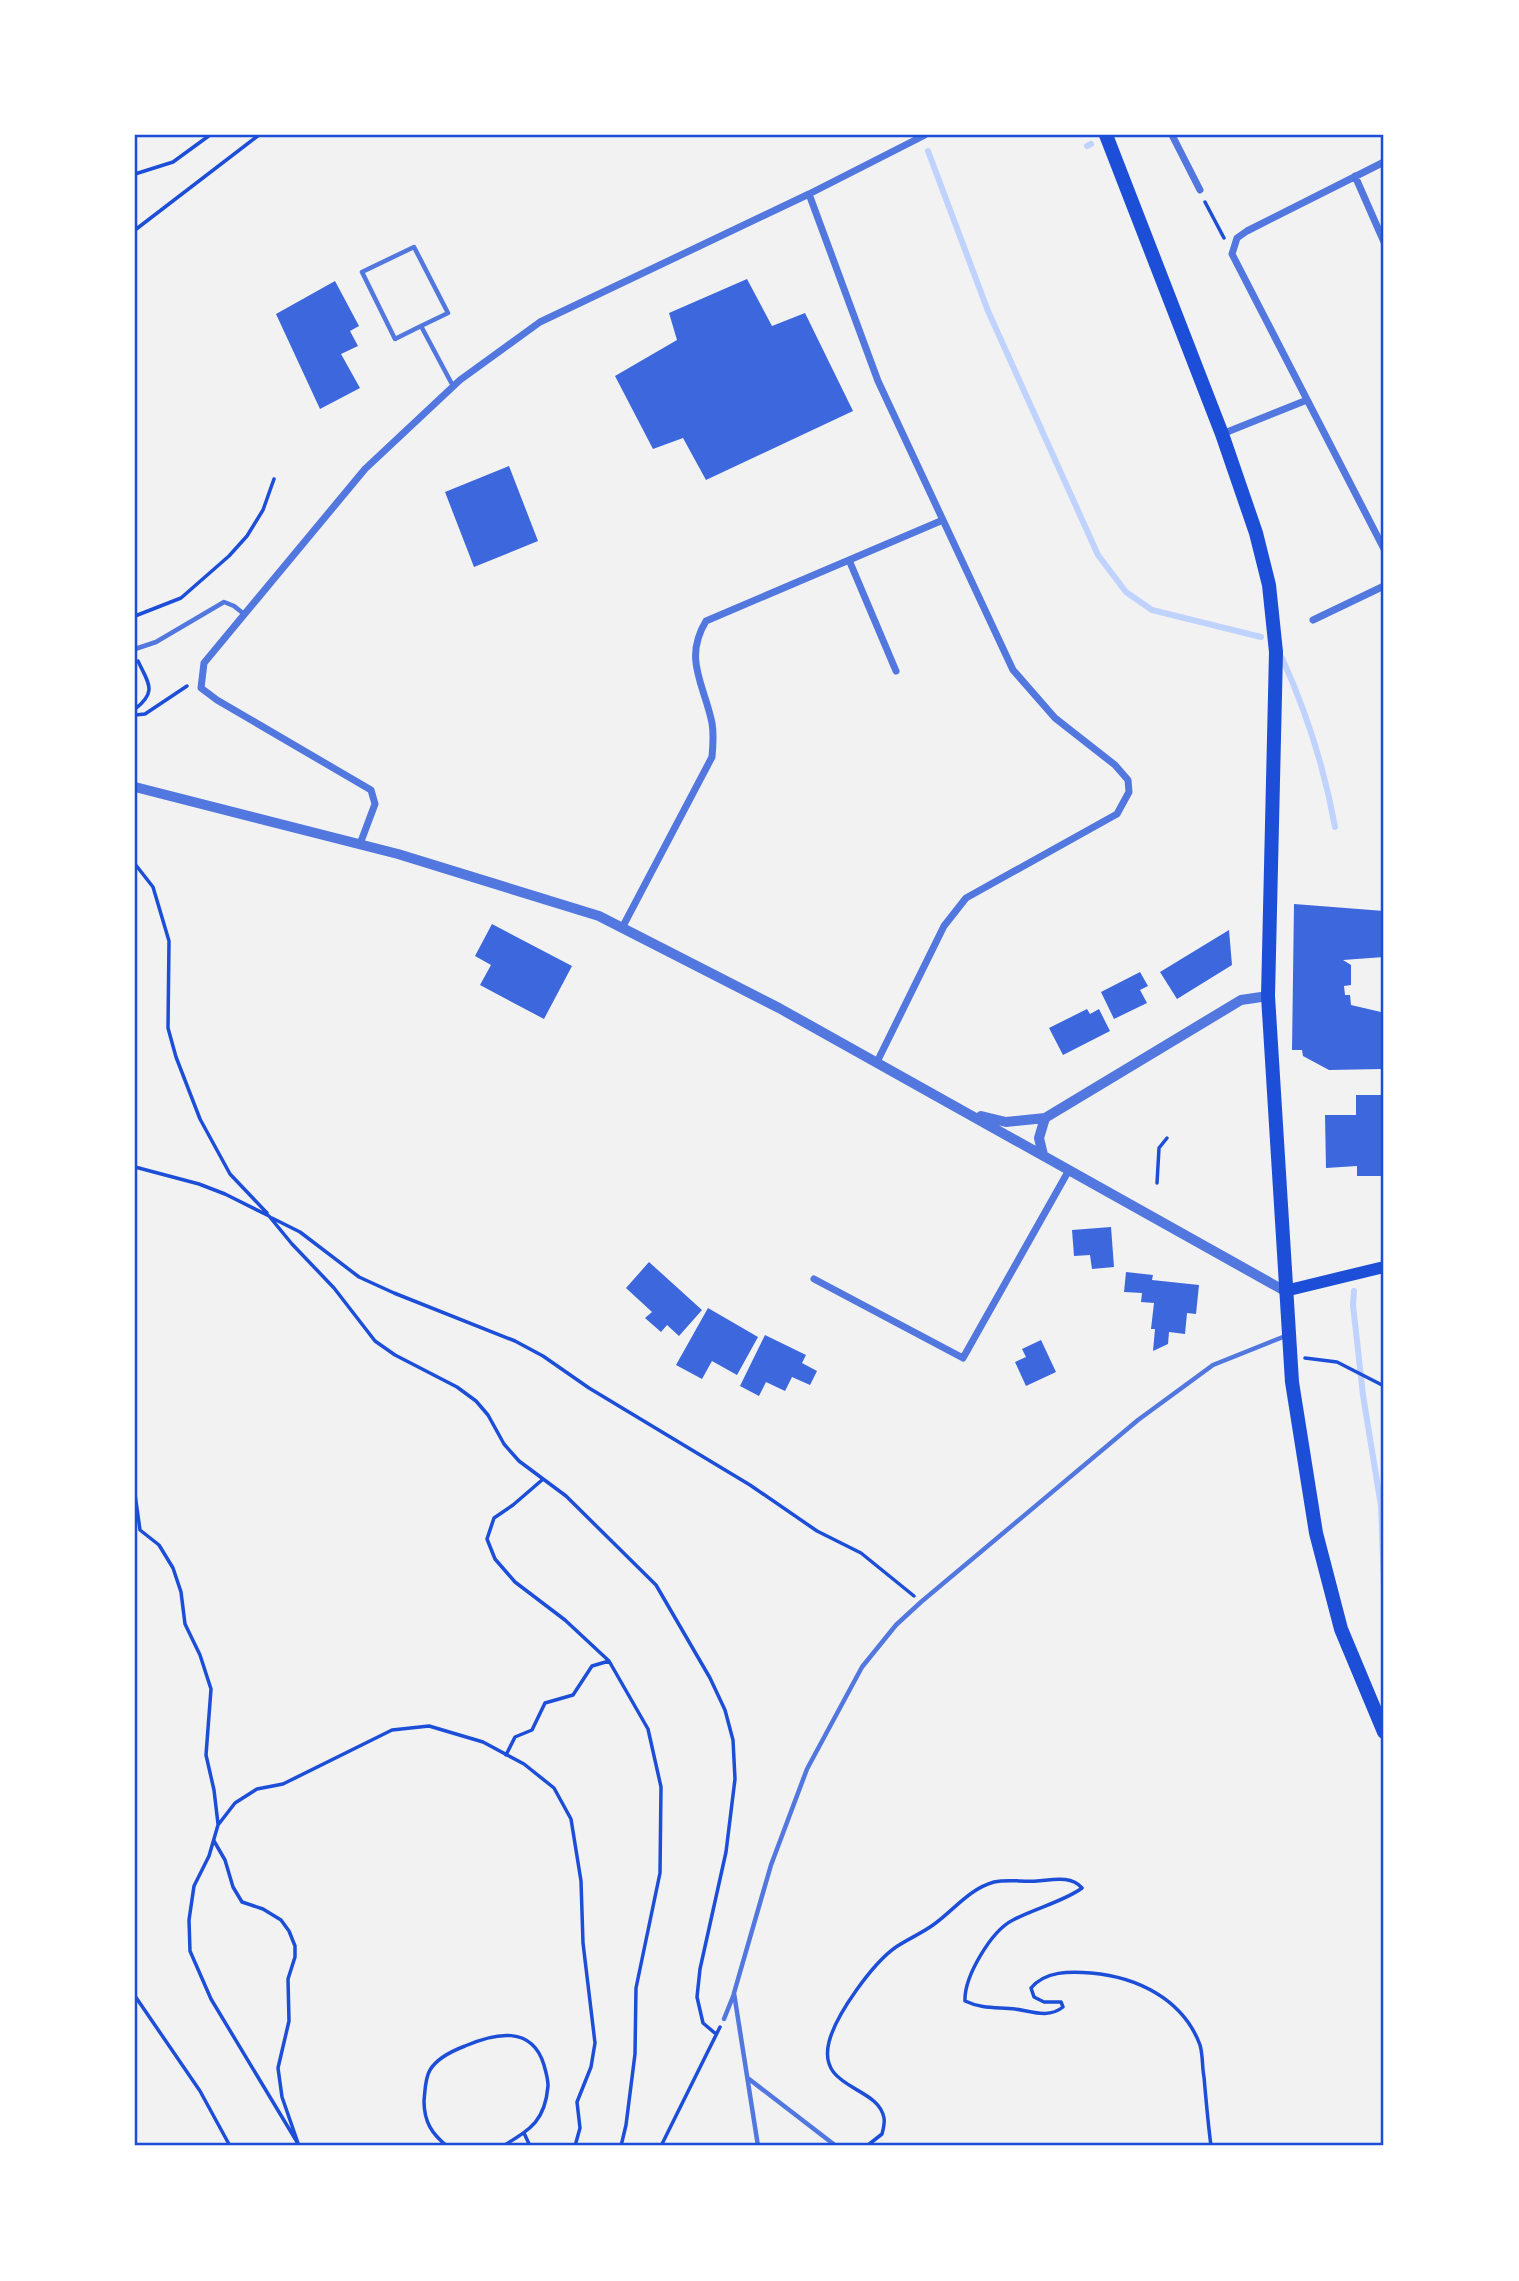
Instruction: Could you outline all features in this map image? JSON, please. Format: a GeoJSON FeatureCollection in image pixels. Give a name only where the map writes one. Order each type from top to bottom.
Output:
{"type":"FeatureCollection","features":[{"type":"Feature","properties":{"kind":"main road"},"geometry":{"type":"LineString","coordinates":[[1106,135],[1222,434],[1256,533],[1269,585],[1276,652],[1268,996],[1292,1382],[1316,1533],[1341,1629],[1384,1732]]}},
{"type":"Feature","properties":{"kind":"main road"},"geometry":{"type":"LineString","coordinates":[[1285,1291],[1384,1267]]}},
{"type":"Feature","properties":{"kind":"street"},"geometry":{"type":"LineString","coordinates":[[360,844],[375,804],[371,790],[201,688],[205,663],[365,469],[453,387],[540,322],[809,194],[925,135]]}},
{"type":"Feature","properties":{"kind":"street"},"geometry":{"type":"LineString","coordinates":[[1172,135],[1200,190]]}},
{"type":"Feature","properties":{"kind":"street"},"geometry":{"type":"LineString","coordinates":[[1384,162],[1247,231],[1237,238],[1232,254],[1384,549]]}},
{"type":"Feature","properties":{"kind":"street"},"geometry":{"type":"LineString","coordinates":[[1355,176],[1384,242]]}},
{"type":"Feature","properties":{"kind":"street"},"geometry":{"type":"LineString","coordinates":[[809,194],[878,381],[1013,670],[1055,718],[1115,765],[1128,780],[1129,792],[1117,814],[966,898],[944,926],[877,1062]]}},
{"type":"Feature","properties":{"kind":"street"},"geometry":{"type":"LineString","coordinates":[[1222,434],[1307,400]]}},
{"type":"Feature","properties":{"kind":"street"},"geometry":{"type":"LineString","coordinates":[[622,928],[712,757],[713,726],[695,662],[696,637],[706,621],[943,520]]}},
{"type":"Feature","properties":{"kind":"street"},"geometry":{"type":"LineString","coordinates":[[849,560],[897,671]]}},
{"type":"Feature","properties":{"kind":"street"},"geometry":{"type":"LineString","coordinates":[[1313,620],[1384,586]]}},
{"type":"Feature","properties":{"kind":"street"},"geometry":{"type":"LineString","coordinates":[[135,786],[398,854],[599,916],[779,1008],[1285,1291]]}},
{"type":"Feature","properties":{"kind":"street"},"geometry":{"type":"LineString","coordinates":[[968,1113],[1006,1122],[1045,1118],[1241,1000],[1268,996]]}},
{"type":"Feature","properties":{"kind":"street"},"geometry":{"type":"LineString","coordinates":[[1043,1155],[1039,1138],[1045,1118]]}},
{"type":"Feature","properties":{"kind":"street"},"geometry":{"type":"LineString","coordinates":[[814,1279],[963,1358],[1069,1170]]}},
{"type":"Feature","properties":{"kind":"lane"},"geometry":{"type":"LineString","coordinates":[[414,247],[447,313],[421,326],[395,339],[362,272],[414,247]]}},
{"type":"Feature","properties":{"kind":"lane"},"geometry":{"type":"LineString","coordinates":[[421,326],[453,387]]}},
{"type":"Feature","properties":{"kind":"lane"},"geometry":{"type":"LineString","coordinates":[[135,651],[156,642],[224,602],[245,614]]}},
{"type":"Feature","properties":{"kind":"lane"},"geometry":{"type":"LineString","coordinates":[[724,2019],[771,1865],[807,1769],[862,1667],[896,1625],[1138,1420],[1213,1364],[1289,1335]]}},
{"type":"Feature","properties":{"kind":"lane"},"geometry":{"type":"LineString","coordinates":[[734,1993],[758,2146]]}},
{"type":"Feature","properties":{"kind":"lane"},"geometry":{"type":"LineString","coordinates":[[748,2078],[836,2146]]}},
{"type":"Feature","properties":{"kind":"path"},"geometry":{"type":"LineString","coordinates":[[135,174],[173,162],[209,135]]}},
{"type":"Feature","properties":{"kind":"path"},"geometry":{"type":"LineString","coordinates":[[135,230],[258,135]]}},
{"type":"Feature","properties":{"kind":"path"},"geometry":{"type":"LineString","coordinates":[[1200,190],[1232,254]]}},
{"type":"Feature","properties":{"kind":"path"},"geometry":{"type":"LineString","coordinates":[[135,616],[181,598],[229,556],[247,536],[263,510],[274,479]]}},
{"type":"Feature","properties":{"kind":"path"},"geometry":{"type":"LineString","coordinates":[[135,651],[150,690],[146,699],[135,709]]}},
{"type":"Feature","properties":{"kind":"path"},"geometry":{"type":"LineString","coordinates":[[135,715],[145,714],[188,686]]}},
{"type":"Feature","properties":{"kind":"path"},"geometry":{"type":"LineString","coordinates":[[135,864],[153,887],[169,941],[168,1028],[176,1057],[200,1119],[230,1174],[334,1288],[375,1341],[477,1401],[504,1444],[519,1461],[566,1496],[656,1585],[710,1678],[725,1710],[733,1740],[735,1779],[726,1852],[700,1969],[697,1997],[703,2023],[716,2034]]}},
{"type":"Feature","properties":{"kind":"path"},"geometry":{"type":"LineString","coordinates":[[1157,1183],[1159,1148],[1167,1138]]}},
{"type":"Feature","properties":{"kind":"path"},"geometry":{"type":"LineString","coordinates":[[135,1167],[199,1184],[225,1194],[300,1232],[359,1277],[515,1341],[750,1485],[817,1531],[861,1553],[921,1602]]}},
{"type":"Feature","properties":{"kind":"path"},"geometry":{"type":"LineString","coordinates":[[1290,1356],[1337,1362],[1384,1386]]}},
{"type":"Feature","properties":{"kind":"path"},"geometry":{"type":"LineString","coordinates":[[542,1480],[494,1518],[487,1539],[495,1559],[515,1582],[565,1620],[609,1661],[648,1729],[661,1787],[660,1874],[636,1988],[635,2054],[621,2146]]}},
{"type":"Feature","properties":{"kind":"path"},"geometry":{"type":"LineString","coordinates":[[135,1494],[141,1530],[159,1545],[173,1568],[181,1592],[185,1624],[211,1689],[206,1755],[218,1825],[214,1841],[194,1886],[189,1920],[190,1951],[217,2010],[298,2144]]}},
{"type":"Feature","properties":{"kind":"path"},"geometry":{"type":"LineString","coordinates":[[135,1532],[141,1530]]}},
{"type":"Feature","properties":{"kind":"path"},"geometry":{"type":"LineString","coordinates":[[506,1755],[515,1737],[532,1730],[545,1703],[573,1695],[592,1666],[609,1661]]}},
{"type":"Feature","properties":{"kind":"path"},"geometry":{"type":"LineString","coordinates":[[218,1825],[235,1803],[257,1789],[283,1784],[392,1730],[429,1726],[483,1742],[524,1765],[554,1788],[571,1819],[581,1881],[583,1943],[595,2043],[591,2067],[576,2102],[580,2128],[575,2146]]}},
{"type":"Feature","properties":{"kind":"path"},"geometry":{"type":"LineString","coordinates":[[214,1841],[242,1902],[263,1909],[281,1920],[295,1946],[295,1957],[288,1979],[288,2033],[278,2068],[282,2097],[298,2144]]}},
{"type":"Feature","properties":{"kind":"path"},"geometry":{"type":"LineString","coordinates":[[836,2146],[867,2146],[882,2134],[884,2118],[876,2103],[838,2078],[830,2068],[827,2053],[829,2040],[870,1972],[894,1948],[934,1925],[966,1896],[993,1882],[1063,1879],[1082,1888],[1009,1922],[970,1973],[965,2001],[976,2006],[1030,2013],[1053,2012],[1063,2007],[1060,2002],[1044,2002],[1034,1997],[1031,1988],[1037,1980],[1051,1975],[1077,1972],[1120,1977],[1142,1984],[1163,1996],[1183,2016],[1200,2046],[1211,2146]]}},
{"type":"Feature","properties":{"kind":"path"},"geometry":{"type":"LineString","coordinates":[[135,1996],[200,2091],[230,2146]]}},
{"type":"Feature","properties":{"kind":"path"},"geometry":{"type":"LineString","coordinates":[[661,2146],[724,2019]]}},
{"type":"Feature","properties":{"kind":"path"},"geometry":{"type":"LineString","coordinates":[[447,2146],[431,2131],[424,2114],[428,2071],[453,2051],[489,2036],[520,2037],[533,2043],[541,2056],[548,2078],[546,2103],[539,2120],[503,2146]]}},
{"type":"Feature","properties":{"kind":"path"},"geometry":{"type":"LineString","coordinates":[[524,2133],[530,2146]]}},
{"type":"Feature","properties":{"kind":"building"},"geometry":{"type":"Polygon","coordinates":[[[747,279],[772,326],[805,313],[853,411],[706,480],[683,438],[653,449],[615,376],[677,340],[669,313],[747,279]]]}},
{"type":"Feature","properties":{"kind":"building"},"geometry":{"type":"Polygon","coordinates":[[[335,281],[359,326],[350,331],[358,346],[341,354],[360,388],[320,409],[276,314],[335,281]]]}},
{"type":"Feature","properties":{"kind":"building"},"geometry":{"type":"Polygon","coordinates":[[[509,466],[538,541],[474,567],[445,492],[509,466]]]}},
{"type":"Feature","properties":{"kind":"building"},"geometry":{"type":"Polygon","coordinates":[[[1294,904],[1384,911],[1384,957],[1343,960],[1351,965],[1351,985],[1344,986],[1345,995],[1350,995],[1351,1005],[1381,1012],[1384,1003],[1382,1069],[1329,1070],[1303,1056],[1302,1050],[1292,1050],[1294,904]]]}},
{"type":"Feature","properties":{"kind":"building"},"geometry":{"type":"Polygon","coordinates":[[[492,924],[572,966],[544,1019],[480,985],[491,965],[475,956],[492,924]]]}},
{"type":"Feature","properties":{"kind":"building"},"geometry":{"type":"Polygon","coordinates":[[[1229,930],[1232,965],[1177,999],[1160,972],[1229,930]]]}},
{"type":"Feature","properties":{"kind":"building"},"geometry":{"type":"Polygon","coordinates":[[[1140,972],[1148,986],[1140,990],[1147,1003],[1114,1019],[1101,992],[1140,972]]]}},
{"type":"Feature","properties":{"kind":"building"},"geometry":{"type":"Polygon","coordinates":[[[1087,1009],[1090,1014],[1099,1009],[1110,1031],[1063,1055],[1049,1028],[1087,1009]]]}},
{"type":"Feature","properties":{"kind":"building"},"geometry":{"type":"Polygon","coordinates":[[[1356,1095],[1384,1095],[1384,1176],[1357,1176],[1357,1166],[1326,1168],[1325,1115],[1356,1115],[1356,1095]]]}},
{"type":"Feature","properties":{"kind":"building"},"geometry":{"type":"Polygon","coordinates":[[[1111,1227],[1114,1267],[1092,1269],[1090,1255],[1074,1256],[1072,1230],[1111,1227]]]}},
{"type":"Feature","properties":{"kind":"building"},"geometry":{"type":"Polygon","coordinates":[[[649,1262],[702,1310],[679,1336],[667,1325],[661,1332],[645,1318],[652,1312],[626,1288],[649,1262]]]}},
{"type":"Feature","properties":{"kind":"building"},"geometry":{"type":"Polygon","coordinates":[[[1126,1272],[1153,1275],[1152,1280],[1199,1285],[1196,1314],[1187,1313],[1185,1334],[1169,1332],[1168,1344],[1153,1351],[1155,1329],[1151,1329],[1154,1303],[1141,1302],[1142,1293],[1124,1292],[1126,1272]]]}},
{"type":"Feature","properties":{"kind":"building"},"geometry":{"type":"Polygon","coordinates":[[[708,1308],[758,1337],[737,1375],[712,1361],[702,1379],[676,1365],[708,1308]]]}},
{"type":"Feature","properties":{"kind":"building"},"geometry":{"type":"Polygon","coordinates":[[[765,1335],[806,1355],[802,1363],[817,1371],[810,1385],[792,1377],[785,1391],[766,1382],[759,1396],[740,1386],[765,1335]]]}},
{"type":"Feature","properties":{"kind":"building"},"geometry":{"type":"Polygon","coordinates":[[[1041,1340],[1056,1372],[1026,1386],[1015,1362],[1026,1357],[1022,1349],[1041,1340]]]}},
{"type":"Feature","properties":{"kind":"waterway"},"geometry":{"type":"LineString","coordinates":[[1087,146],[1091,144]]}},
{"type":"Feature","properties":{"kind":"waterway"},"geometry":{"type":"LineString","coordinates":[[928,151],[988,311],[1098,555],[1126,592],[1152,610],[1261,637]]}},
{"type":"Feature","properties":{"kind":"waterway"},"geometry":{"type":"LineString","coordinates":[[1282,658],[1314,741],[1335,827]]}},
{"type":"Feature","properties":{"kind":"waterway"},"geometry":{"type":"LineString","coordinates":[[1354,1291],[1353,1305],[1363,1395],[1381,1506],[1384,1587]]}}]}
